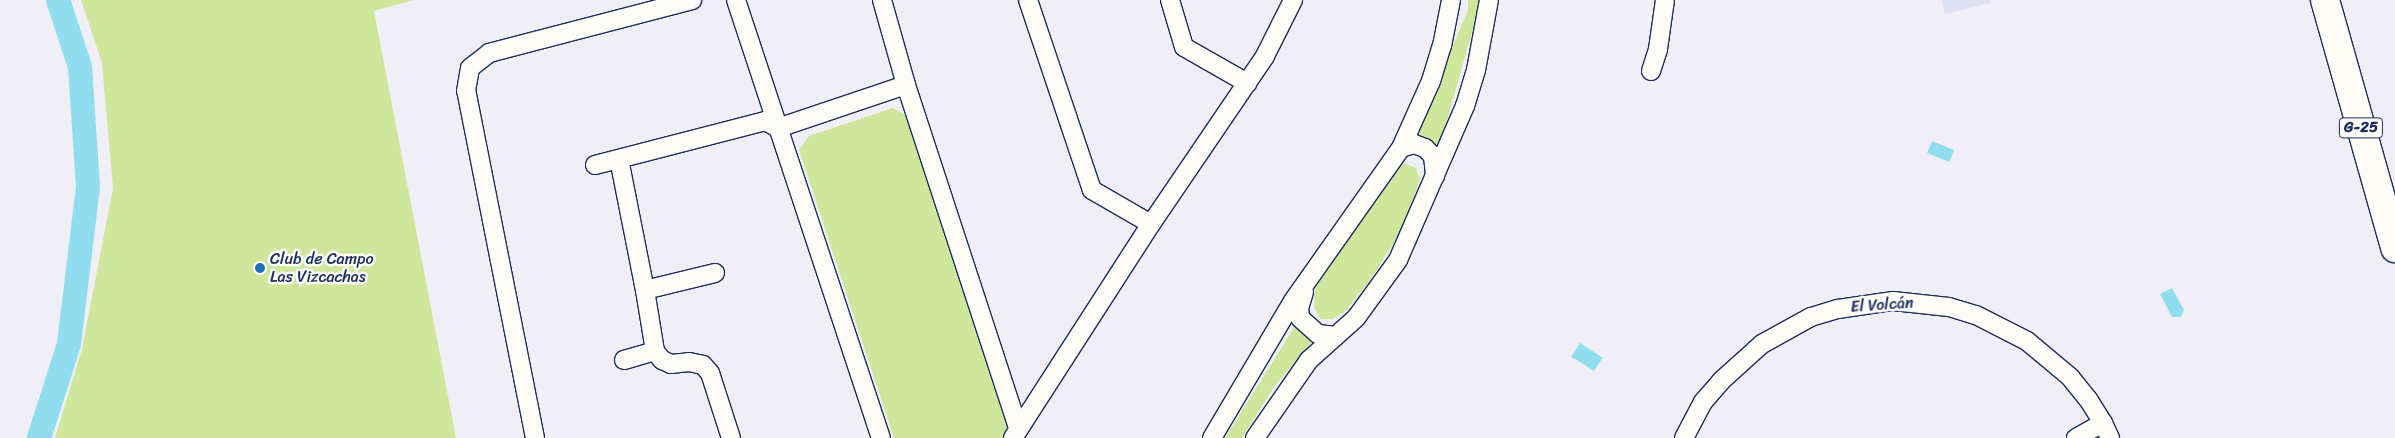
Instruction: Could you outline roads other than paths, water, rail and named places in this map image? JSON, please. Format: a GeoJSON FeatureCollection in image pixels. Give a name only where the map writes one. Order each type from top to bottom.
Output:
{"type":"FeatureCollection","features":[{"type":"Feature","properties":{"kind":"main road"},"geometry":{"type":"LineString","coordinates":[[2313,0],[2337,40]]}},
{"type":"Feature","properties":{"kind":"main road","name":"G-25"},"geometry":{"type":"LineString","coordinates":[[2325,0],[2395,248]]}},
{"type":"Feature","properties":{"kind":"street"},"geometry":{"type":"LineString","coordinates":[[535,438],[466,91],[470,68],[489,53],[692,0]]}},
{"type":"Feature","properties":{"kind":"street"},"geometry":{"type":"LineString","coordinates":[[736,0],[881,438]]}},
{"type":"Feature","properties":{"kind":"street"},"geometry":{"type":"LineString","coordinates":[[882,0],[906,85],[1015,433]]}},
{"type":"Feature","properties":{"kind":"street"},"geometry":{"type":"LineString","coordinates":[[1028,0],[1092,190],[1151,224]]}},
{"type":"Feature","properties":{"kind":"street"},"geometry":{"type":"LineString","coordinates":[[1170,0],[1184,47],[1248,83]]}},
{"type":"Feature","properties":{"kind":"street"},"geometry":{"type":"LineString","coordinates":[[1015,433],[1151,224],[1248,83],[1265,56],[1293,0]]}},
{"type":"Feature","properties":{"kind":"street"},"geometry":{"type":"LineString","coordinates":[[1212,438],[1293,301],[1401,148],[1431,82],[1442,46],[1451,0]]}},
{"type":"Feature","properties":{"kind":"street"},"geometry":{"type":"LineString","coordinates":[[1255,438],[1309,360],[1356,318],[1398,260],[1465,106],[1478,60],[1489,0]]}},
{"type":"Feature","properties":{"kind":"street"},"geometry":{"type":"LineString","coordinates":[[1651,71],[1658,49],[1665,0]]}},
{"type":"Feature","properties":{"kind":"street"},"geometry":{"type":"LineString","coordinates":[[595,166],[765,121],[778,128],[906,85]]}},
{"type":"Feature","properties":{"kind":"street"},"geometry":{"type":"LineString","coordinates":[[1401,148],[1414,144],[1425,148],[1433,156],[1435,176]]}},
{"type":"Feature","properties":{"kind":"street"},"geometry":{"type":"LineString","coordinates":[[619,159],[645,290],[655,352],[662,360],[671,364],[689,362],[703,365],[710,373],[731,438]]}},
{"type":"Feature","properties":{"kind":"street"},"geometry":{"type":"LineString","coordinates":[[645,290],[715,273]]}},
{"type":"Feature","properties":{"kind":"street"},"geometry":{"type":"LineString","coordinates":[[1306,284],[1299,308],[1300,318],[1318,334],[1336,336]]}},
{"type":"Feature","properties":{"kind":"street","name":"El Volcán"},"geometry":{"type":"LineString","coordinates":[[1684,438],[1703,402],[1721,381],[1762,344],[1811,318],[1838,309],[1893,302],[1931,304],[1976,315],[2027,340],[2070,377],[2107,430]]}},
{"type":"Feature","properties":{"kind":"street"},"geometry":{"type":"LineString","coordinates":[[624,360],[655,352]]}},
{"type":"Feature","properties":{"kind":"street"},"geometry":{"type":"LineString","coordinates":[[2076,438],[2107,430]]}},
{"type":"Feature","properties":{"kind":"water"},"geometry":{"type":"Polygon","coordinates":[[[1932,141],[1954,150],[1949,162],[1927,153],[1932,141]]]}},
{"type":"Feature","properties":{"kind":"water"},"geometry":{"type":"Polygon","coordinates":[[[2172,288],[2184,310],[2181,317],[2172,317],[2160,294],[2172,288]]]}},
{"type":"Feature","properties":{"kind":"water"},"geometry":{"type":"Polygon","coordinates":[[[1580,343],[1603,358],[1594,371],[1571,356],[1580,343]]]}},
{"type":"Feature","properties":{"kind":"waterway"},"geometry":{"type":"LineString","coordinates":[[39,438],[69,344],[88,187],[80,67],[58,0]]}},
{"type":"Feature","properties":{"kind":"place","name":"Club de Campo Las Vizcachas"},"geometry":{"type":"Point","coordinates":[260,268]}}]}
